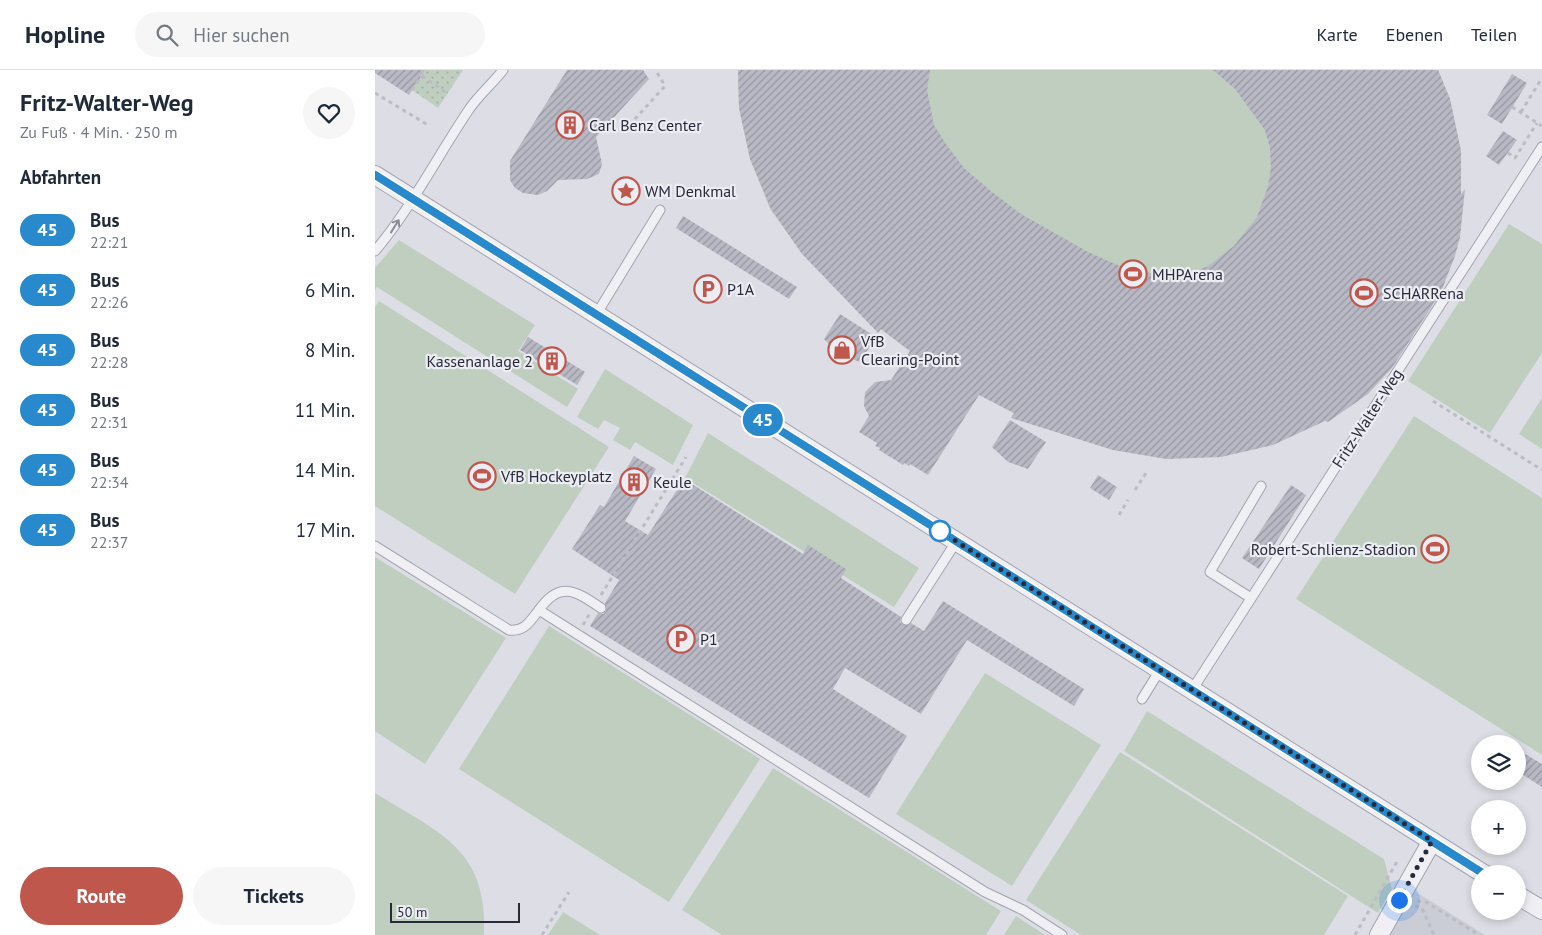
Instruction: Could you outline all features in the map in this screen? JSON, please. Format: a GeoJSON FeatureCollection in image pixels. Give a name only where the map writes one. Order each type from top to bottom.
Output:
{"type":"FeatureCollection","features":[{"type":"Feature","properties":{"kind":"street"},"geometry":{"type":"LineString","coordinates":[[375,175],[1471,866]]}},
{"type":"Feature","properties":{"kind":"street"},"geometry":{"type":"LineString","coordinates":[[1379,935],[1432,841]]}},
{"type":"Feature","properties":{"kind":"street"},"geometry":{"type":"LineString","coordinates":[[1526,900],[1542,910]]}},
{"type":"Feature","properties":{"kind":"lane"},"geometry":{"type":"LineString","coordinates":[[375,251],[389,234],[411,198],[431,171],[471,106],[503,70]]}},
{"type":"Feature","properties":{"kind":"lane","name":"Fritz-Walter-Weg"},"geometry":{"type":"LineString","coordinates":[[1192,690],[1542,147]]}},
{"type":"Feature","properties":{"kind":"lane"},"geometry":{"type":"LineString","coordinates":[[596,315],[660,210]]}},
{"type":"Feature","properties":{"kind":"lane"},"geometry":{"type":"LineString","coordinates":[[1251,598],[1209,572],[1261,486]]}},
{"type":"Feature","properties":{"kind":"lane"},"geometry":{"type":"LineString","coordinates":[[907,620],[956,542]]}},
{"type":"Feature","properties":{"kind":"lane"},"geometry":{"type":"LineString","coordinates":[[375,546],[509,630],[518,631],[526,627],[553,594],[562,591],[574,591],[599,606]]}},
{"type":"Feature","properties":{"kind":"lane"},"geometry":{"type":"LineString","coordinates":[[539,610],[985,892],[1023,910],[1062,935]]}},
{"type":"Feature","properties":{"kind":"lane"},"geometry":{"type":"LineString","coordinates":[[1142,699],[1160,670]]}},
{"type":"Feature","properties":{"kind":"path"},"geometry":{"type":"LineString","coordinates":[[412,90],[425,70]]}},
{"type":"Feature","properties":{"kind":"path"},"geometry":{"type":"LineString","coordinates":[[624,131],[665,86],[656,71]]}},
{"type":"Feature","properties":{"kind":"path"},"geometry":{"type":"LineString","coordinates":[[421,76],[448,94]]}},
{"type":"Feature","properties":{"kind":"path"},"geometry":{"type":"LineString","coordinates":[[1521,112],[1542,78]]}},
{"type":"Feature","properties":{"kind":"path"},"geometry":{"type":"LineString","coordinates":[[375,92],[428,125]]}},
{"type":"Feature","properties":{"kind":"path"},"geometry":{"type":"LineString","coordinates":[[1512,107],[1542,126]]}},
{"type":"Feature","properties":{"kind":"path"},"geometry":{"type":"LineString","coordinates":[[1508,153],[1515,158],[1537,123]]}},
{"type":"Feature","properties":{"kind":"path"},"geometry":{"type":"LineString","coordinates":[[1433,402],[1542,470]]}},
{"type":"Feature","properties":{"kind":"path"},"geometry":{"type":"LineString","coordinates":[[577,634],[599,606],[687,457]]}},
{"type":"Feature","properties":{"kind":"path"},"geometry":{"type":"LineString","coordinates":[[1135,490],[1146,473]]}},
{"type":"Feature","properties":{"kind":"path"},"geometry":{"type":"LineString","coordinates":[[1119,515],[1128,500]]}},
{"type":"Feature","properties":{"kind":"path"},"geometry":{"type":"LineString","coordinates":[[1355,935],[1398,860]]}},
{"type":"Feature","properties":{"kind":"path"},"geometry":{"type":"LineString","coordinates":[[542,935],[569,892]]}},
{"type":"Feature","properties":{"kind":"path"},"geometry":{"type":"LineString","coordinates":[[1412,905],[1414,901],[1427,902],[1479,935]]}},
{"type":"Feature","properties":{"kind":"path"},"geometry":{"type":"LineString","coordinates":[[1422,908],[1434,935]]}},
{"type":"Feature","properties":{"kind":"shaded area"},"geometry":{"type":"Polygon","coordinates":[[[1413,890],[1485,935],[1388,935],[1413,890]]]}},
{"type":"Feature","properties":{"kind":"green space"},"geometry":{"type":"Polygon","coordinates":[[[425,70],[463,70],[438,108],[412,90],[425,70]]]}},
{"type":"Feature","properties":{"kind":"green space","name":"MHPArena"},"geometry":{"type":"Polygon","coordinates":[[[738,70],[1438,70],[1450,99],[1461,151],[1461,203],[1432,305],[1403,351],[1365,391],[1167,459],[1113,450],[1063,434],[1013,413],[966,388],[922,360],[879,328],[802,253],[770,209],[750,159],[739,108],[738,70]]]}},
{"type":"Feature","properties":{"kind":"green space"},"geometry":{"type":"Polygon","coordinates":[[[1509,224],[1542,244],[1542,353],[1490,433],[1408,381],[1509,224]]]}},
{"type":"Feature","properties":{"kind":"green space"},"geometry":{"type":"Polygon","coordinates":[[[399,240],[535,325],[518,351],[578,389],[567,407],[377,287],[375,290],[375,268],[399,240]]]}},
{"type":"Feature","properties":{"kind":"green space","name":"VfB Hockeyplatz"},"geometry":{"type":"Polygon","coordinates":[[[379,301],[609,447],[515,594],[375,506],[375,307],[379,301]]]}},
{"type":"Feature","properties":{"kind":"green space"},"geometry":{"type":"Polygon","coordinates":[[[605,369],[693,425],[673,465],[635,442],[630,450],[613,440],[620,428],[604,420],[598,429],[577,417],[605,369]]]}},
{"type":"Feature","properties":{"kind":"green space"},"geometry":{"type":"Polygon","coordinates":[[[1542,398],[1542,449],[1519,434],[1542,398]]]}},
{"type":"Feature","properties":{"kind":"green space","name":"Robert-Schlienz-Stadion"},"geometry":{"type":"Polygon","coordinates":[[[1414,416],[1542,498],[1542,755],[1526,745],[1526,735],[1510,735],[1296,599],[1414,416]]]}},
{"type":"Feature","properties":{"kind":"green space"},"geometry":{"type":"Polygon","coordinates":[[[708,433],[919,568],[894,607],[685,478],[708,433]]]}},
{"type":"Feature","properties":{"kind":"green space"},"geometry":{"type":"Polygon","coordinates":[[[375,557],[506,638],[425,764],[375,731],[375,557]]]}},
{"type":"Feature","properties":{"kind":"green space"},"geometry":{"type":"Polygon","coordinates":[[[549,626],[760,759],[669,902],[459,769],[549,626]]]}},
{"type":"Feature","properties":{"kind":"green space"},"geometry":{"type":"Polygon","coordinates":[[[985,673],[1101,745],[1012,886],[896,814],[985,673]]]}},
{"type":"Feature","properties":{"kind":"green space"},"geometry":{"type":"Polygon","coordinates":[[[1147,711],[1384,859],[1392,889],[1378,913],[1124,751],[1147,711]]]}},
{"type":"Feature","properties":{"kind":"green space"},"geometry":{"type":"Polygon","coordinates":[[[1120,752],[1348,896],[1324,935],[1081,935],[1026,900],[1120,752]]]}},
{"type":"Feature","properties":{"kind":"green space"},"geometry":{"type":"Polygon","coordinates":[[[773,768],[1001,911],[986,935],[722,935],[682,910],[773,768]]]}},
{"type":"Feature","properties":{"kind":"green space"},"geometry":{"type":"Polygon","coordinates":[[[375,793],[439,833],[455,846],[468,862],[478,882],[483,906],[484,935],[375,935],[375,793]]]}},
{"type":"Feature","properties":{"kind":"green space"},"geometry":{"type":"Polygon","coordinates":[[[563,912],[600,935],[548,935],[563,912]]]}},
{"type":"Feature","properties":{"kind":"green space"},"geometry":{"type":"Polygon","coordinates":[[[1016,916],[1045,935],[1004,935],[1016,916]]]}},
{"type":"Feature","properties":{"kind":"building"},"geometry":{"type":"Polygon","coordinates":[[[375,70],[425,70],[409,95],[375,73],[375,70]]]}},
{"type":"Feature","properties":{"kind":"building","name":"Carl Benz Center"},"geometry":{"type":"Polygon","coordinates":[[[567,70],[643,70],[649,79],[596,137],[602,164],[599,174],[587,179],[558,180],[547,191],[538,195],[523,193],[515,188],[510,180],[510,161],[567,70]]]}},
{"type":"Feature","properties":{"kind":"building","name":"MHPArena"},"geometry":{"type":"Polygon","coordinates":[[[738,70],[930,70],[927,90],[934,125],[964,168],[992,192],[1021,214],[1088,252],[1122,267],[1150,273],[1172,275],[1193,273],[1208,266],[1234,246],[1257,217],[1268,186],[1271,168],[1270,148],[1265,130],[1235,89],[1213,70],[1438,70],[1450,99],[1461,151],[1461,194],[1465,189],[1460,237],[1441,292],[1392,368],[1368,394],[1328,422],[1325,421],[1273,445],[1221,457],[1167,459],[1113,450],[1011,418],[1014,413],[979,395],[928,475],[910,464],[909,466],[904,463],[903,465],[879,450],[880,448],[875,446],[877,443],[859,432],[869,416],[864,406],[865,392],[875,382],[891,380],[910,351],[881,329],[878,333],[802,254],[771,209],[750,159],[739,108],[738,70]]]}},
{"type":"Feature","properties":{"kind":"building"},"geometry":{"type":"Polygon","coordinates":[[[1512,74],[1527,83],[1502,124],[1487,115],[1512,74]]]}},
{"type":"Feature","properties":{"kind":"building"},"geometry":{"type":"Polygon","coordinates":[[[1503,131],[1517,140],[1499,165],[1486,156],[1503,131]]]}},
{"type":"Feature","properties":{"kind":"building"},"geometry":{"type":"Polygon","coordinates":[[[683,216],[797,287],[789,299],[676,228],[683,216]]]}},
{"type":"Feature","properties":{"kind":"building"},"geometry":{"type":"Polygon","coordinates":[[[840,314],[876,337],[860,362],[839,354],[824,339],[840,314]]]}},
{"type":"Feature","properties":{"kind":"building","name":"Kassenanlage 2"},"geometry":{"type":"Polygon","coordinates":[[[528,337],[585,372],[577,385],[520,350],[528,337]]]}},
{"type":"Feature","properties":{"kind":"building"},"geometry":{"type":"Polygon","coordinates":[[[1010,420],[1046,442],[1028,469],[1008,462],[992,447],[1010,420]]]}},
{"type":"Feature","properties":{"kind":"building","name":"P1"},"geometry":{"type":"Polygon","coordinates":[[[634,456],[656,469],[625,521],[648,535],[684,479],[803,554],[808,545],[846,569],[841,578],[901,617],[900,622],[903,625],[911,623],[924,631],[943,601],[1084,689],[1074,706],[967,640],[921,714],[845,668],[833,689],[907,736],[869,798],[590,626],[598,613],[603,614],[606,611],[605,603],[619,580],[572,549],[600,505],[604,507],[634,456]]]}},
{"type":"Feature","properties":{"kind":"building"},"geometry":{"type":"Polygon","coordinates":[[[1098,475],[1117,487],[1109,500],[1090,488],[1098,475]]]}},
{"type":"Feature","properties":{"kind":"building"},"geometry":{"type":"Polygon","coordinates":[[[1291,485],[1306,495],[1259,569],[1242,558],[1291,485]]]}},
{"type":"Feature","properties":{"kind":"building"},"geometry":{"type":"Polygon","coordinates":[[[1526,754],[1542,764],[1542,787],[1526,777],[1526,754]]]}},
{"type":"Feature","properties":{"kind":"bus line","name":"45"},"geometry":{"type":"LineString","coordinates":[[375,175],[1471,866]]}},
{"type":"Feature","properties":{"kind":"place","name":"Carl Benz Center"},"geometry":{"type":"Point","coordinates":[570,125]}},
{"type":"Feature","properties":{"kind":"place","name":"WM Denkmal"},"geometry":{"type":"Point","coordinates":[626,191]}},
{"type":"Feature","properties":{"kind":"place","name":"MHPArena"},"geometry":{"type":"Point","coordinates":[1133,274]}},
{"type":"Feature","properties":{"kind":"place","name":"P1A"},"geometry":{"type":"Point","coordinates":[708,289]}},
{"type":"Feature","properties":{"kind":"place","name":"SCHARRena"},"geometry":{"type":"Point","coordinates":[1364,293]}},
{"type":"Feature","properties":{"kind":"place","name":"VfB Clearing-Point"},"geometry":{"type":"Point","coordinates":[842,350]}},
{"type":"Feature","properties":{"kind":"place","name":"Kassenanlage 2"},"geometry":{"type":"Point","coordinates":[552,361]}},
{"type":"Feature","properties":{"kind":"place","name":"VfB Hockeyplatz"},"geometry":{"type":"Point","coordinates":[482,476]}},
{"type":"Feature","properties":{"kind":"place","name":"Keule"},"geometry":{"type":"Point","coordinates":[634,482]}},
{"type":"Feature","properties":{"kind":"place","name":"Robert-Schlienz-Stadion"},"geometry":{"type":"Point","coordinates":[1435,549]}},
{"type":"Feature","properties":{"kind":"place","name":"P1"},"geometry":{"type":"Point","coordinates":[681,639]}},
{"type":"Feature","properties":{"kind":"route"},"geometry":{"type":"LineString","coordinates":[[940,531],[1432,841],[1399,900]]}}]}
